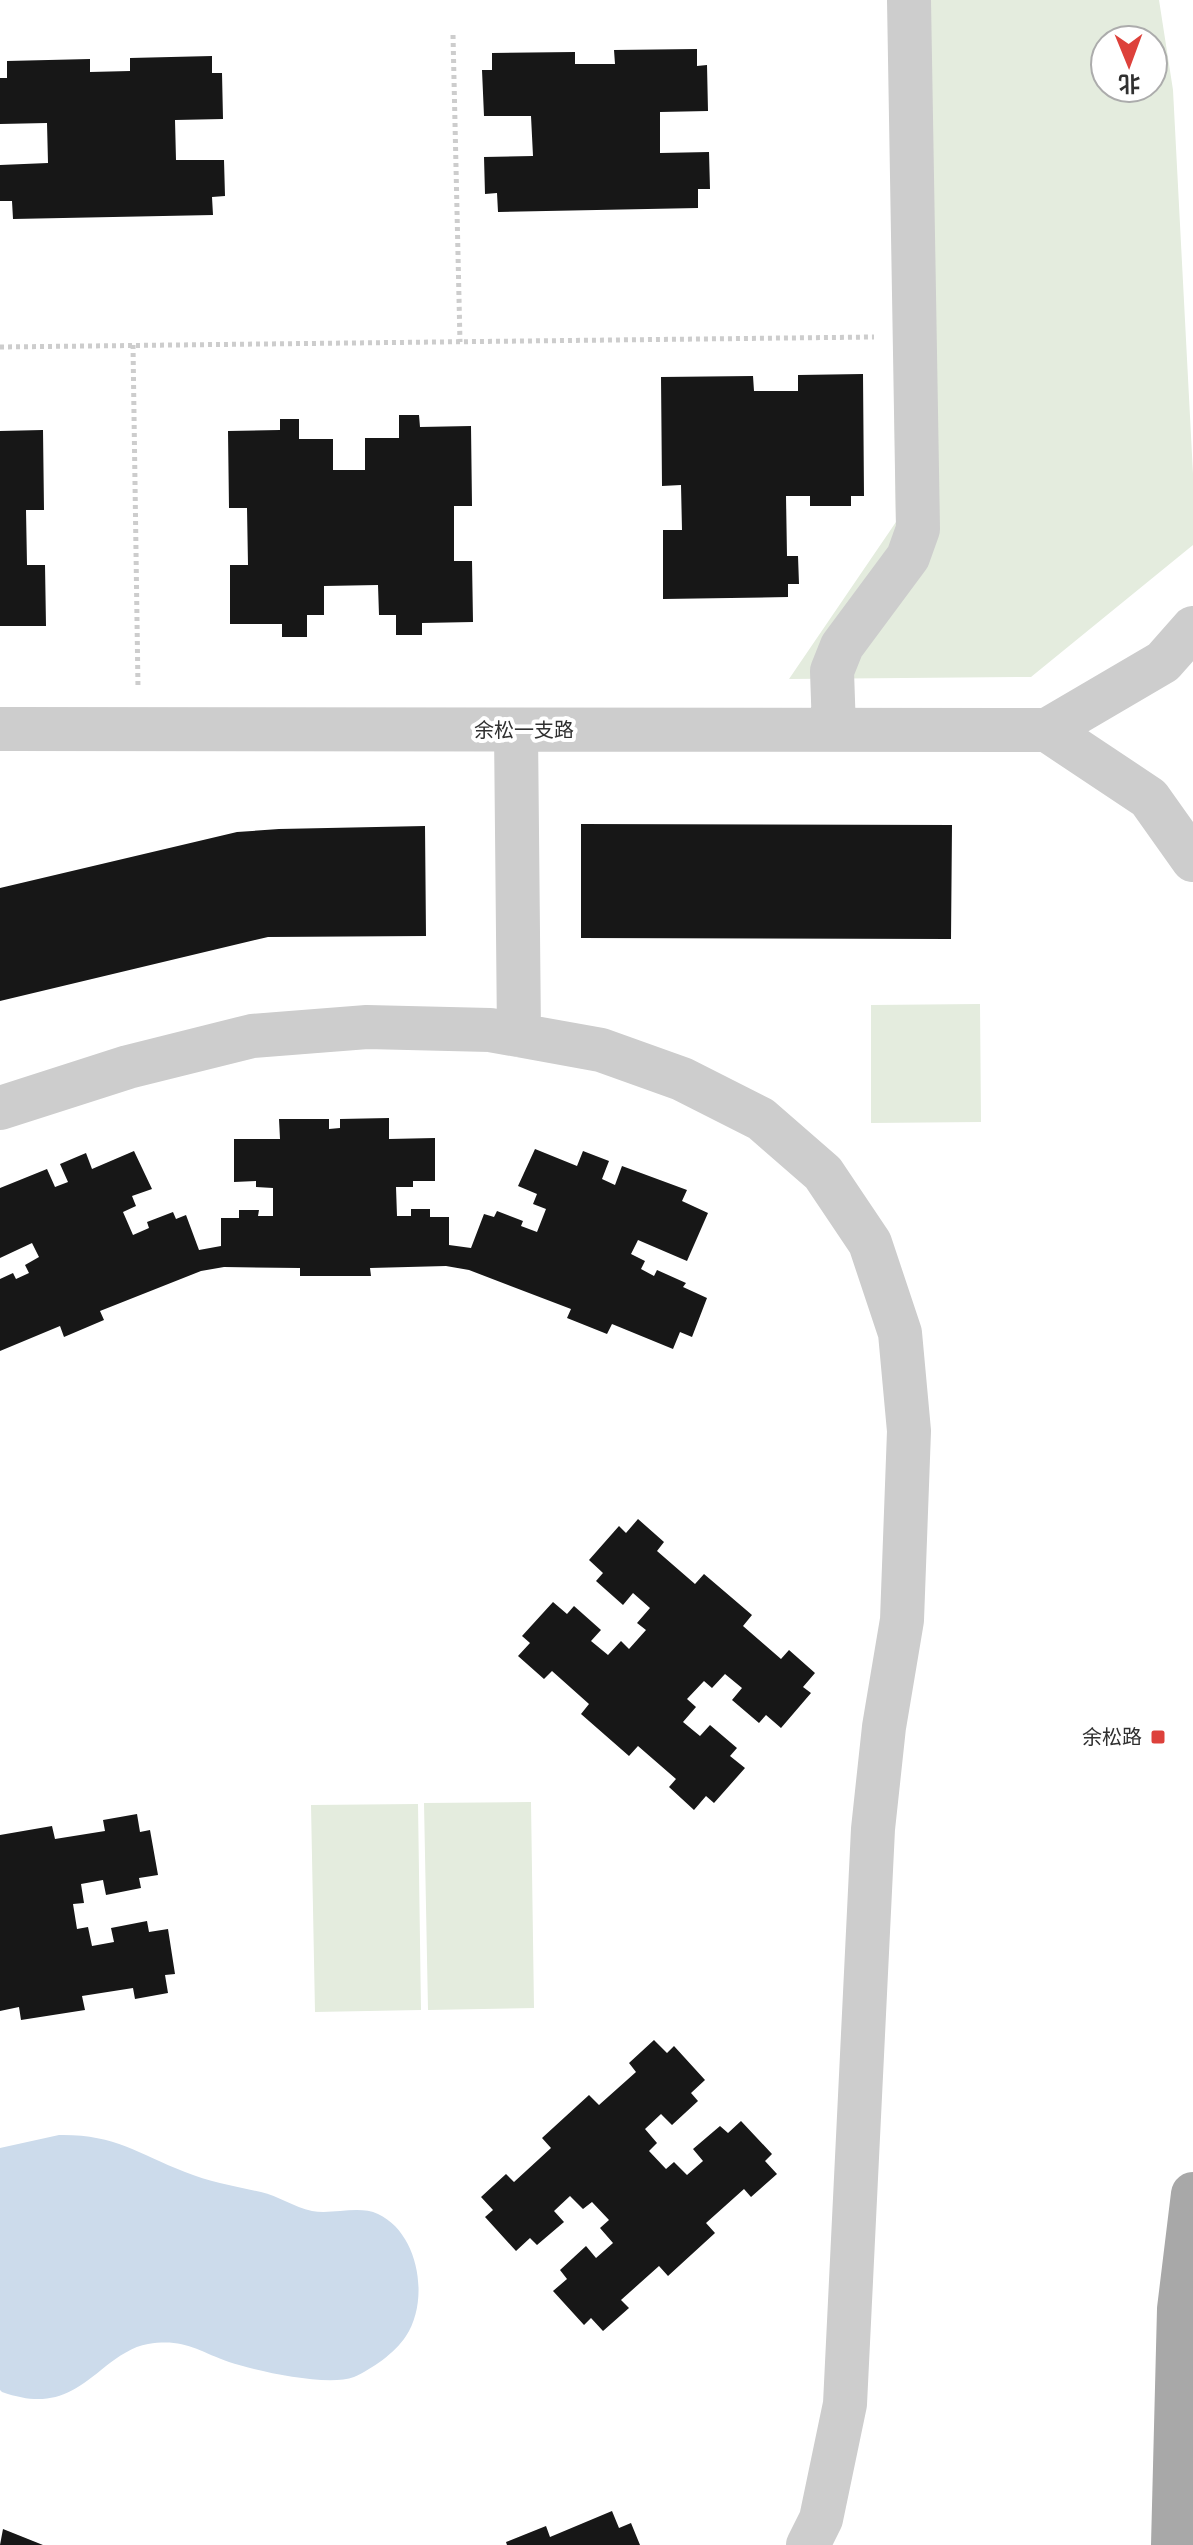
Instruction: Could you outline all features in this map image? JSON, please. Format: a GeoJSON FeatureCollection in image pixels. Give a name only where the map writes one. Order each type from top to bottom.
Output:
{"type":"FeatureCollection","features":[{"type":"Feature","properties":{"kind":"main road"},"geometry":{"type":"LineString","coordinates":[[1173,2545],[1179,2309],[1193,2194]]}},
{"type":"Feature","properties":{"kind":"street"},"geometry":{"type":"LineString","coordinates":[[834,730],[832,671],[842,646],[908,557],[918,529],[909,0]]}},
{"type":"Feature","properties":{"kind":"street"},"geometry":{"type":"LineString","coordinates":[[1193,628],[1163,662],[1047,730],[1149,798],[1193,860]]}},
{"type":"Feature","properties":{"kind":"street","name":"余松一支路"},"geometry":{"type":"LineString","coordinates":[[0,729],[1047,730]]}},
{"type":"Feature","properties":{"kind":"street"},"geometry":{"type":"LineString","coordinates":[[516,730],[519,1035]]}},
{"type":"Feature","properties":{"kind":"street"},"geometry":{"type":"LineString","coordinates":[[0,1108],[128,1067],[252,1036],[367,1027],[490,1030],[601,1050],[682,1079],[761,1119],[823,1173],[870,1243],[900,1333],[909,1431],[902,1620],[884,1727],[873,1829],[845,2404],[821,2519],[808,2545]]}},
{"type":"Feature","properties":{"kind":"path"},"geometry":{"type":"LineString","coordinates":[[453,35],[460,342]]}},
{"type":"Feature","properties":{"kind":"path"},"geometry":{"type":"LineString","coordinates":[[0,347],[915,337]]}},
{"type":"Feature","properties":{"kind":"path"},"geometry":{"type":"LineString","coordinates":[[133,345],[138,729]]}},
{"type":"Feature","properties":{"kind":"shaded area"},"geometry":{"type":"Polygon","coordinates":[[[889,0],[1159,0],[1163,24],[1089,24],[1089,104],[1169,104],[1169,64],[1173,90],[1193,474],[1193,545],[1031,677],[789,679],[896,522],[889,0]]]}},
{"type":"Feature","properties":{"kind":"shaded area"},"geometry":{"type":"Polygon","coordinates":[[[980,1004],[981,1122],[871,1123],[871,1005],[980,1004]]]}},
{"type":"Feature","properties":{"kind":"shaded area"},"geometry":{"type":"Polygon","coordinates":[[[531,1802],[534,2008],[428,2010],[424,1803],[531,1802]]]}},
{"type":"Feature","properties":{"kind":"shaded area"},"geometry":{"type":"Polygon","coordinates":[[[418,1804],[421,2010],[315,2012],[311,1805],[418,1804]]]}},
{"type":"Feature","properties":{"kind":"water"},"geometry":{"type":"Polygon","coordinates":[[[59,2135],[110,2141],[194,2175],[267,2194],[312,2211],[362,2210],[378,2214],[392,2223],[403,2236],[416,2269],[418,2304],[406,2336],[375,2365],[342,2380],[273,2373],[229,2362],[190,2347],[161,2343],[131,2349],[81,2385],[58,2396],[33,2399],[2,2392],[0,2148],[59,2135]]]}},
{"type":"Feature","properties":{"kind":"building"},"geometry":{"type":"Polygon","coordinates":[[[697,49],[697,66],[707,65],[708,111],[660,112],[660,153],[709,152],[710,189],[698,189],[698,208],[498,212],[497,193],[485,194],[484,157],[533,156],[531,116],[484,116],[482,70],[492,70],[492,53],[575,52],[575,64],[615,64],[614,50],[697,49]]]}},
{"type":"Feature","properties":{"kind":"building"},"geometry":{"type":"Polygon","coordinates":[[[212,56],[212,73],[222,73],[223,119],[175,120],[176,160],[224,160],[225,196],[212,197],[213,215],[13,219],[12,201],[0,201],[0,165],[48,163],[47,123],[0,124],[0,78],[7,78],[7,61],[90,59],[90,72],[130,71],[130,58],[212,56]]]}},
{"type":"Feature","properties":{"kind":"building"},"geometry":{"type":"Polygon","coordinates":[[[863,374],[864,496],[851,496],[851,506],[810,506],[810,496],[786,496],[787,556],[798,556],[799,584],[788,584],[788,597],[663,599],[663,530],[682,530],[681,485],[662,486],[661,377],[753,376],[754,391],[798,391],[798,375],[863,374]]]}},
{"type":"Feature","properties":{"kind":"building"},"geometry":{"type":"Polygon","coordinates":[[[399,415],[419,415],[420,427],[471,426],[472,506],[454,506],[454,561],[472,561],[473,622],[422,623],[422,635],[396,635],[396,615],[379,615],[378,585],[324,586],[324,615],[307,615],[307,637],[282,637],[282,624],[230,624],[230,565],[248,565],[247,508],[229,508],[228,431],[280,430],[280,419],[299,419],[299,439],[333,439],[333,470],[365,470],[365,438],[399,438],[399,415]]]}},
{"type":"Feature","properties":{"kind":"building"},"geometry":{"type":"Polygon","coordinates":[[[43,430],[44,510],[26,510],[27,565],[45,565],[46,626],[0,626],[0,431],[43,430]]]}},
{"type":"Feature","properties":{"kind":"building"},"geometry":{"type":"Polygon","coordinates":[[[581,824],[952,825],[951,939],[581,938],[581,824]]]}},
{"type":"Feature","properties":{"kind":"building"},"geometry":{"type":"Polygon","coordinates":[[[425,826],[426,936],[268,937],[0,1001],[0,888],[237,832],[425,826]]]}},
{"type":"Feature","properties":{"kind":"building"},"geometry":{"type":"Polygon","coordinates":[[[389,1118],[389,1139],[435,1138],[435,1181],[413,1181],[413,1187],[396,1187],[397,1216],[411,1216],[411,1209],[430,1209],[430,1217],[449,1217],[449,1245],[471,1248],[484,1214],[494,1217],[497,1211],[523,1221],[521,1226],[537,1232],[546,1209],[533,1204],[537,1194],[518,1186],[535,1149],[577,1166],[583,1151],[609,1161],[602,1179],[615,1185],[622,1166],[687,1190],[682,1201],[708,1213],[687,1261],[638,1240],[631,1254],[645,1261],[641,1269],[654,1276],[657,1270],[686,1283],[683,1287],[707,1298],[692,1337],[680,1332],[673,1349],[612,1324],[607,1334],[567,1318],[571,1309],[469,1270],[446,1266],[370,1268],[371,1276],[300,1276],[300,1268],[224,1267],[201,1271],[100,1311],[104,1320],[64,1337],[60,1326],[0,1351],[0,1279],[13,1273],[16,1279],[29,1273],[25,1265],[39,1257],[32,1243],[0,1258],[0,1188],[47,1169],[55,1187],[68,1182],[60,1164],[86,1153],[92,1169],[134,1151],[152,1189],[132,1196],[136,1206],[123,1212],[133,1235],[149,1228],[147,1222],[173,1212],[176,1219],[186,1215],[199,1250],[221,1246],[221,1218],[239,1218],[239,1210],[259,1210],[258,1216],[273,1216],[273,1188],[256,1187],[256,1181],[234,1182],[234,1139],[280,1139],[279,1119],[329,1119],[329,1129],[340,1128],[340,1119],[389,1118]]]}},
{"type":"Feature","properties":{"kind":"building"},"geometry":{"type":"Polygon","coordinates":[[[638,1519],[664,1542],[657,1551],[695,1584],[704,1574],[752,1615],[743,1626],[781,1659],[789,1650],[815,1673],[803,1687],[811,1693],[781,1728],[766,1715],[759,1723],[732,1700],[742,1688],[725,1674],[712,1688],[704,1681],[687,1699],[696,1707],[683,1722],[700,1736],[710,1725],[737,1748],[730,1756],[745,1768],[714,1803],[706,1796],[694,1810],[669,1787],[676,1779],[638,1746],[629,1756],[581,1714],[589,1704],[552,1671],[544,1679],[518,1656],[530,1643],[522,1636],[553,1602],[567,1614],[574,1606],[601,1630],[591,1641],[608,1655],[621,1641],[629,1649],[646,1630],[637,1623],[650,1608],[633,1593],[623,1605],[596,1581],[603,1573],[589,1560],[619,1526],[626,1533],[638,1519]]]}},
{"type":"Feature","properties":{"kind":"building"},"geometry":{"type":"Polygon","coordinates":[[[137,1814],[140,1832],[150,1830],[158,1875],[139,1878],[141,1888],[106,1895],[103,1880],[81,1884],[84,1903],[73,1904],[77,1929],[88,1927],[92,1946],[114,1942],[111,1928],[147,1921],[149,1932],[168,1929],[175,1974],[165,1975],[168,1993],[135,1999],[133,1988],[82,1996],[85,2010],[21,2020],[19,2007],[0,2011],[0,1835],[52,1826],[55,1839],[105,1831],[103,1820],[137,1814]]]}},
{"type":"Feature","properties":{"kind":"building"},"geometry":{"type":"Polygon","coordinates":[[[654,2040],[667,2053],[674,2046],[705,2080],[691,2093],[698,2101],[672,2125],[661,2114],[645,2129],[657,2143],[649,2151],[666,2169],[674,2162],[687,2175],[703,2161],[693,2149],[720,2126],[728,2133],[741,2121],[772,2154],[765,2161],[777,2174],[751,2197],[744,2189],[706,2223],[715,2233],[668,2276],[659,2266],[621,2300],[629,2308],[603,2331],[591,2318],[584,2325],[553,2291],[567,2279],[560,2270],[586,2246],[596,2258],[613,2243],[600,2228],[609,2220],[592,2202],[583,2209],[570,2196],[554,2211],[564,2222],[537,2245],[530,2238],[516,2251],[485,2217],[493,2210],[481,2197],[506,2174],[514,2182],[551,2148],[542,2138],[589,2095],[599,2105],[636,2072],[629,2063],[654,2040]]]}},
{"type":"Feature","properties":{"kind":"building"},"geometry":{"type":"Polygon","coordinates":[[[612,2511],[619,2528],[631,2523],[640,2545],[507,2545],[506,2542],[546,2526],[550,2537],[612,2511]]]}},
{"type":"Feature","properties":{"kind":"building"},"geometry":{"type":"Polygon","coordinates":[[[3,2529],[43,2545],[0,2545],[3,2529]]]}},
{"type":"Feature","properties":{"kind":"place","name":"余松路"},"geometry":{"type":"Point","coordinates":[1158,1737]}}]}
